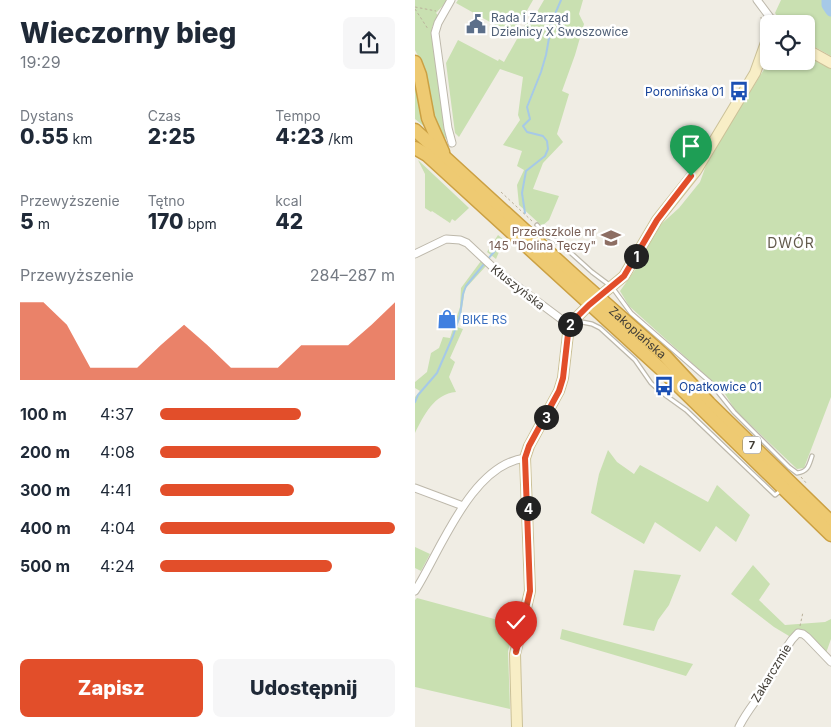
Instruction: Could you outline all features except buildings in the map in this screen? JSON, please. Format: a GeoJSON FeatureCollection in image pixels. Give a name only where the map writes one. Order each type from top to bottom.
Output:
{"type":"FeatureCollection","features":[{"type":"Feature","properties":{"kind":"highway"},"geometry":{"type":"LineString","coordinates":[[415,62],[420,75],[428,118],[445,156]]}},
{"type":"Feature","properties":{"kind":"highway","name":"Zakopiańska"},"geometry":{"type":"LineString","coordinates":[[415,130],[445,156],[594,301],[779,491],[831,535]]}},
{"type":"Feature","properties":{"kind":"highway","name":"Zakopiańska"},"geometry":{"type":"LineString","coordinates":[[415,148],[427,155],[594,301],[671,362],[701,396],[831,522]]}},
{"type":"Feature","properties":{"kind":"street"},"geometry":{"type":"LineString","coordinates":[[451,0],[438,22],[435,34],[448,128],[452,143]]}},
{"type":"Feature","properties":{"kind":"street"},"geometry":{"type":"LineString","coordinates":[[757,0],[768,15]]}},
{"type":"Feature","properties":{"kind":"street"},"geometry":{"type":"LineString","coordinates":[[815,54],[831,63]]}},
{"type":"Feature","properties":{"kind":"street"},"geometry":{"type":"LineString","coordinates":[[517,727],[515,654],[530,591],[525,458],[529,446],[559,391],[563,378],[572,322],[624,276],[657,220],[696,171],[755,73],[760,59]]}},
{"type":"Feature","properties":{"kind":"street"},"geometry":{"type":"LineString","coordinates":[[755,73],[760,68]]}},
{"type":"Feature","properties":{"kind":"street","name":"Kłuszyńska"},"geometry":{"type":"LineString","coordinates":[[415,254],[446,238],[467,243],[483,259],[572,322]]}},
{"type":"Feature","properties":{"kind":"street"},"geometry":{"type":"LineString","coordinates":[[415,591],[463,506],[499,466],[515,459],[525,458]]}},
{"type":"Feature","properties":{"kind":"street"},"geometry":{"type":"LineString","coordinates":[[415,488],[463,506]]}},
{"type":"Feature","properties":{"kind":"street","name":"Zakarczmie"},"geometry":{"type":"LineString","coordinates":[[739,727],[768,682],[783,653],[798,633],[807,637],[831,662]]}},
{"type":"Feature","properties":{"kind":"lane"},"geometry":{"type":"LineString","coordinates":[[537,225],[547,236],[561,244],[612,287],[631,313],[710,382],[734,412],[789,467],[797,473],[803,472],[809,467],[812,456]]}},
{"type":"Feature","properties":{"kind":"lane"},"geometry":{"type":"LineString","coordinates":[[572,322],[599,328],[635,360],[661,392],[687,410],[779,491]]}},
{"type":"Feature","properties":{"kind":"path"},"geometry":{"type":"LineString","coordinates":[[415,8],[444,12]]}},
{"type":"Feature","properties":{"kind":"path"},"geometry":{"type":"LineString","coordinates":[[415,8],[424,24],[435,34]]}},
{"type":"Feature","properties":{"kind":"path"},"geometry":{"type":"LineString","coordinates":[[501,192],[537,225]]}},
{"type":"Feature","properties":{"kind":"path"},"geometry":{"type":"LineString","coordinates":[[798,633],[803,612]]}},
{"type":"Feature","properties":{"kind":"green space"},"geometry":{"type":"Polygon","coordinates":[[[415,0],[448,0],[436,13],[439,16],[432,27],[432,36],[448,141],[437,129],[423,66],[415,50],[415,0]]]}},
{"type":"Feature","properties":{"kind":"green space"},"geometry":{"type":"Polygon","coordinates":[[[458,0],[533,0],[513,35],[456,3],[458,0]]]}},
{"type":"Feature","properties":{"kind":"green space"},"geometry":{"type":"Polygon","coordinates":[[[544,0],[583,0],[579,14],[584,24],[562,91],[569,94],[557,134],[563,142],[543,163],[533,189],[559,196],[549,220],[542,226],[519,205],[517,185],[524,170],[517,166],[522,151],[503,145],[520,120],[518,115],[523,77],[500,69],[459,137],[455,133],[446,63],[458,40],[498,61],[499,59],[504,62],[526,23],[530,24],[544,0]]]}},
{"type":"Feature","properties":{"kind":"green space"},"geometry":{"type":"Polygon","coordinates":[[[781,0],[831,0],[831,56],[815,47],[815,15],[776,15],[775,13],[781,0]]]}},
{"type":"Feature","properties":{"kind":"green space"},"geometry":{"type":"Polygon","coordinates":[[[815,61],[831,69],[831,397],[804,468],[797,469],[735,410],[725,394],[712,381],[629,306],[620,291],[635,270],[658,227],[679,208],[700,182],[708,160],[763,71],[815,70],[815,61]]]}},
{"type":"Feature","properties":{"kind":"green space"},"geometry":{"type":"Polygon","coordinates":[[[415,72],[426,128],[415,119],[415,72]]]}},
{"type":"Feature","properties":{"kind":"green space"},"geometry":{"type":"Polygon","coordinates":[[[418,160],[469,208],[455,221],[452,219],[450,223],[425,208],[425,174],[418,160]]]}},
{"type":"Feature","properties":{"kind":"green space"},"geometry":{"type":"Polygon","coordinates":[[[498,235],[504,240],[496,259],[487,252],[498,235]]]}},
{"type":"Feature","properties":{"kind":"green space"},"geometry":{"type":"Polygon","coordinates":[[[481,261],[486,266],[465,289],[457,327],[463,329],[450,358],[455,362],[449,377],[456,392],[442,397],[431,406],[415,433],[415,397],[420,391],[415,388],[415,382],[427,372],[431,353],[439,348],[443,337],[450,338],[460,307],[461,288],[481,261]]]}},
{"type":"Feature","properties":{"kind":"green space"},"geometry":{"type":"Polygon","coordinates":[[[608,450],[617,462],[634,474],[640,465],[708,502],[717,485],[750,515],[736,542],[716,526],[700,552],[655,522],[644,544],[591,513],[599,474],[608,450]]]}},
{"type":"Feature","properties":{"kind":"green space"},"geometry":{"type":"Polygon","coordinates":[[[415,547],[430,554],[421,571],[415,568],[415,547]]]}},
{"type":"Feature","properties":{"kind":"green space"},"geometry":{"type":"Polygon","coordinates":[[[753,565],[770,584],[759,600],[785,625],[825,622],[831,619],[831,639],[826,653],[808,635],[789,636],[774,627],[731,594],[753,565]]]}},
{"type":"Feature","properties":{"kind":"green space"},"geometry":{"type":"Polygon","coordinates":[[[634,570],[681,575],[669,605],[658,620],[654,631],[623,625],[634,570]]]}},
{"type":"Feature","properties":{"kind":"green space"},"geometry":{"type":"Polygon","coordinates":[[[417,598],[516,625],[508,651],[510,709],[415,687],[415,600],[417,598]]]}},
{"type":"Feature","properties":{"kind":"green space"},"geometry":{"type":"Polygon","coordinates":[[[562,629],[693,664],[686,676],[560,639],[562,629]]]}},
{"type":"Feature","properties":{"kind":"waterway"},"geometry":{"type":"LineString","coordinates":[[525,213],[522,193],[526,171],[545,156],[548,149],[547,141],[543,136],[527,132],[523,126],[530,119],[527,107],[541,72],[552,21],[561,0]]}},
{"type":"Feature","properties":{"kind":"waterway"},"geometry":{"type":"LineString","coordinates":[[827,0],[827,5],[831,11]]}},
{"type":"Feature","properties":{"kind":"waterway"},"geometry":{"type":"LineString","coordinates":[[487,260],[494,252],[500,240]]}},
{"type":"Feature","properties":{"kind":"waterway"},"geometry":{"type":"LineString","coordinates":[[415,402],[418,395],[437,373],[453,336],[466,286],[484,264]]}},
{"type":"Feature","properties":{"kind":"place","name":"Rada i Zarząd Dzielnicy X Swoszowice"},"geometry":{"type":"Point","coordinates":[476,24]}},
{"type":"Feature","properties":{"kind":"place","name":"Poronińska 01"},"geometry":{"type":"Point","coordinates":[739,91]}},
{"type":"Feature","properties":{"kind":"place","name":"Przedszkole nr 145 \"Dolina Tęczy\""},"geometry":{"type":"Point","coordinates":[611,238]}},
{"type":"Feature","properties":{"kind":"place","name":"BIKE RS"},"geometry":{"type":"Point","coordinates":[447,319]}},
{"type":"Feature","properties":{"kind":"place","name":"Opatkowice 01"},"geometry":{"type":"Point","coordinates":[664,386]}},
{"type":"Feature","properties":{"kind":"district","name":"DWÓR"},"geometry":{"type":"Point","coordinates":[791,242]}},
{"type":"Feature","properties":{"kind":"route"},"geometry":{"type":"LineString","coordinates":[[516,652],[530,591],[525,458],[529,446],[554,404],[559,391],[563,378],[567,331],[574,319],[624,276],[657,220],[691,176]]}}]}
